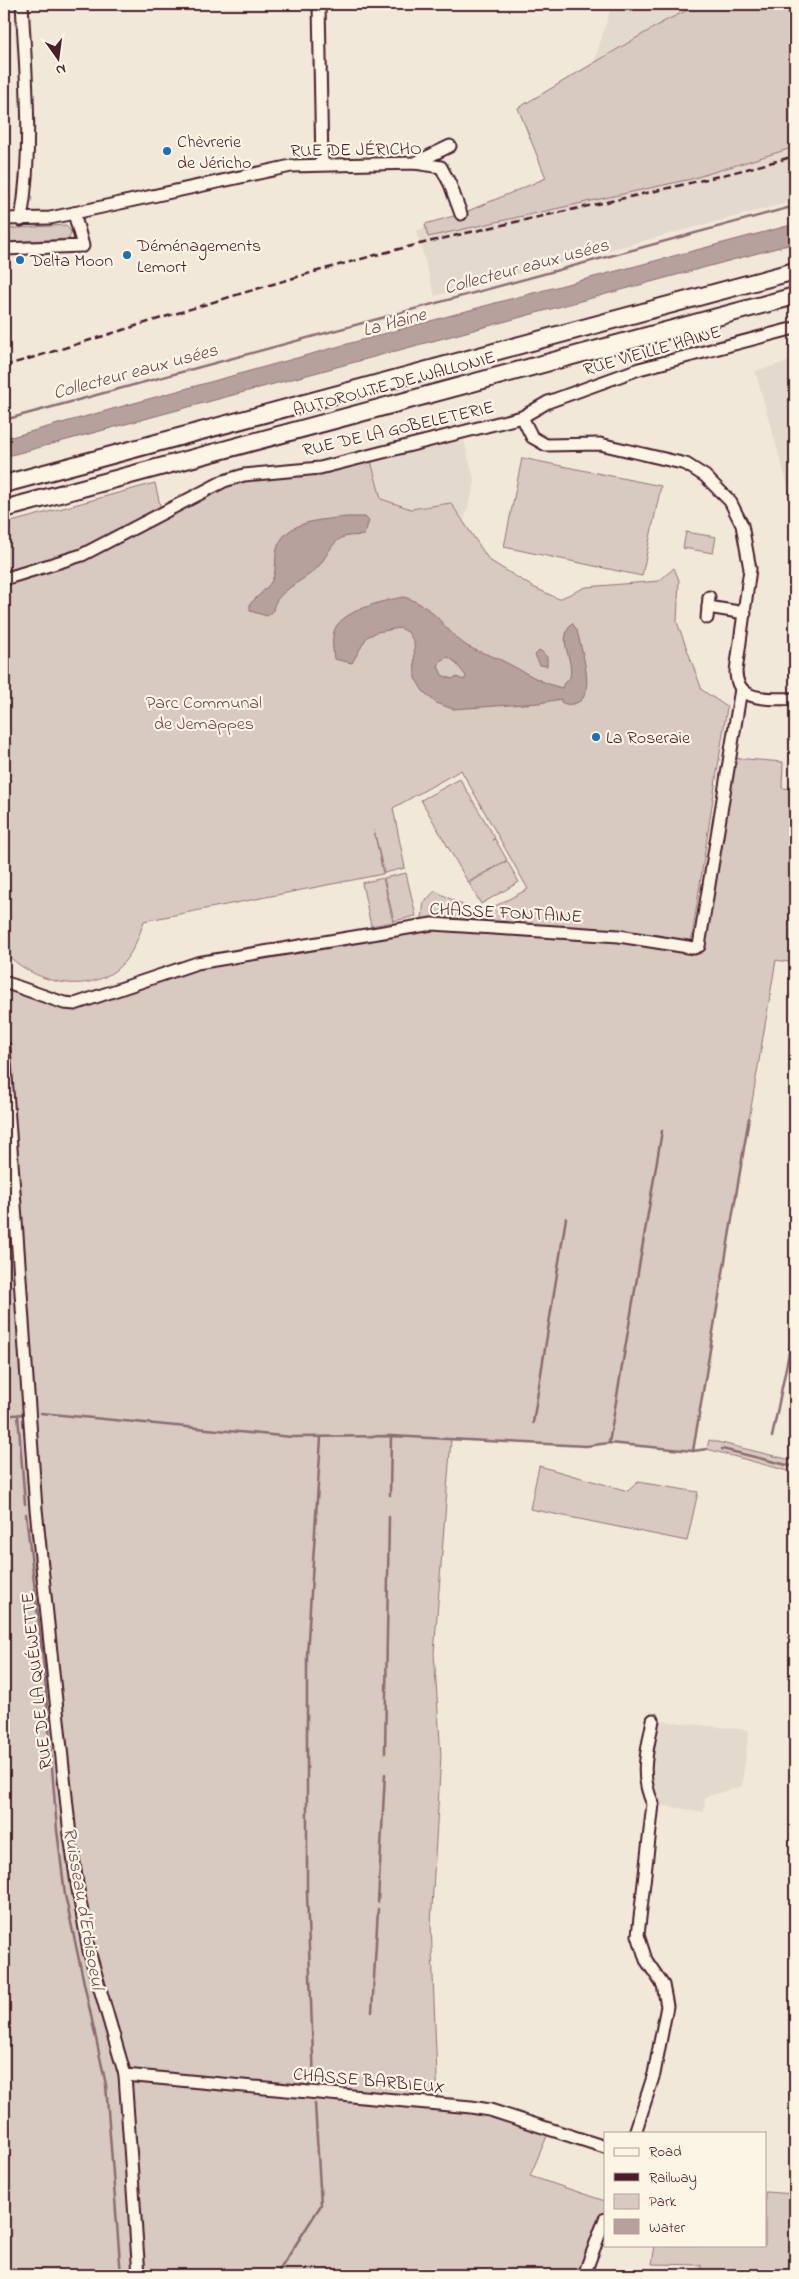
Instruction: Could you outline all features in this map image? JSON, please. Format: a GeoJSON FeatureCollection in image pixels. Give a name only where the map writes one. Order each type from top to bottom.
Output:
{"type":"FeatureCollection","features":[{"type":"Feature","properties":{"kind":"highway","name":"AUTOROUTE DE WALLONIE"},"geometry":{"type":"LineString","coordinates":[[4,484],[795,271]]}},
{"type":"Feature","properties":{"kind":"highway","name":"AUTOROUTE DE WALLONIE"},"geometry":{"type":"LineString","coordinates":[[4,509],[795,296]]}},
{"type":"Feature","properties":{"kind":"street"},"geometry":{"type":"LineString","coordinates":[[21,220],[28,157],[22,4]]}},
{"type":"Feature","properties":{"kind":"street"},"geometry":{"type":"LineString","coordinates":[[320,4],[322,164]]}},
{"type":"Feature","properties":{"kind":"street"},"geometry":{"type":"LineString","coordinates":[[415,163],[450,146]]}},
{"type":"Feature","properties":{"kind":"street","name":"RUE DE JÉRICHO"},"geometry":{"type":"LineString","coordinates":[[4,219],[50,218],[291,166],[322,164],[415,163],[441,167],[450,184],[461,214]]}},
{"type":"Feature","properties":{"kind":"street"},"geometry":{"type":"LineString","coordinates":[[4,249],[83,246],[74,213]]}},
{"type":"Feature","properties":{"kind":"street","name":"RUE VIEILLE HAINE"},"geometry":{"type":"LineString","coordinates":[[522,417],[548,402],[639,369],[795,328]]}},
{"type":"Feature","properties":{"kind":"street"},"geometry":{"type":"LineString","coordinates":[[522,417],[532,437],[546,445],[589,443],[609,445],[686,464],[705,476],[730,501],[742,525],[750,569],[736,671],[741,689],[754,697],[795,699]]}},
{"type":"Feature","properties":{"kind":"street","name":"RUE DE LA GOBELETERIE"},"geometry":{"type":"LineString","coordinates":[[4,579],[82,556],[224,481],[244,475],[320,468],[522,417]]}},
{"type":"Feature","properties":{"kind":"street"},"geometry":{"type":"LineString","coordinates":[[708,608],[745,613]]}},
{"type":"Feature","properties":{"kind":"street","name":"CHASSE FONTAINE"},"geometry":{"type":"LineString","coordinates":[[4,982],[64,1003],[75,1004],[197,963],[432,924],[619,936],[694,948],[699,946],[741,689]]}},
{"type":"Feature","properties":{"kind":"street","name":"RUE DE LA QUÉWETTE"},"geometry":{"type":"LineString","coordinates":[[4,1047],[36,1509],[70,1835],[89,1951],[125,2076],[139,2275]]}},
{"type":"Feature","properties":{"kind":"street"},"geometry":{"type":"LineString","coordinates":[[636,2132],[654,2074],[668,2006],[664,1985],[646,1960],[638,1935],[653,1804],[646,1789],[644,1768],[653,1720]]}},
{"type":"Feature","properties":{"kind":"street","name":"CHASSE BARBIEUX"},"geometry":{"type":"LineString","coordinates":[[125,2076],[470,2107],[499,2112],[604,2147]]}},
{"type":"Feature","properties":{"kind":"street"},"geometry":{"type":"LineString","coordinates":[[584,2275],[604,2222]]}},
{"type":"Feature","properties":{"kind":"shaded area"},"geometry":{"type":"Polygon","coordinates":[[[612,4],[795,4],[795,201],[435,296],[416,231],[546,178],[518,108],[594,62],[612,4]]]}},
{"type":"Feature","properties":{"kind":"shaded area"},"geometry":{"type":"Polygon","coordinates":[[[795,360],[795,511],[755,371],[795,360]]]}},
{"type":"Feature","properties":{"kind":"shaded area"},"geometry":{"type":"Polygon","coordinates":[[[464,440],[475,483],[464,521],[451,503],[411,509],[381,499],[371,461],[464,440]]]}},
{"type":"Feature","properties":{"kind":"shaded area"},"geometry":{"type":"Polygon","coordinates":[[[653,1720],[749,1730],[742,1786],[705,1797],[704,1812],[653,1804],[646,1789],[653,1720]]]}},
{"type":"Feature","properties":{"kind":"green space"},"geometry":{"type":"Polygon","coordinates":[[[700,4],[795,4],[795,147],[691,179],[428,237],[425,224],[461,214],[546,178],[518,108],[665,21],[700,4]]]}},
{"type":"Feature","properties":{"kind":"green space"},"geometry":{"type":"Polygon","coordinates":[[[66,225],[71,232],[69,239],[4,242],[4,229],[66,225]]]}},
{"type":"Feature","properties":{"kind":"green space","name":"Parc Communal de Jemappes"},"geometry":{"type":"Polygon","coordinates":[[[370,457],[381,499],[411,509],[451,503],[489,560],[533,587],[559,599],[586,587],[659,581],[674,568],[679,580],[677,622],[702,690],[727,707],[691,943],[700,943],[734,758],[783,762],[782,788],[795,789],[795,963],[776,960],[693,1451],[609,1443],[586,1446],[451,1439],[434,1653],[441,1756],[431,1924],[438,2103],[550,2129],[530,2176],[604,2201],[604,2222],[584,2275],[4,2275],[4,982],[64,1003],[170,972],[421,925],[424,902],[435,891],[480,914],[528,889],[461,770],[393,808],[405,868],[384,873],[374,830],[383,874],[144,921],[133,948],[124,962],[111,973],[96,980],[79,983],[62,982],[46,978],[16,962],[4,951],[4,580],[81,558],[225,483],[370,457]],[[29,1414],[23,1415],[29,1509],[35,1509],[29,1414]]]}},
{"type":"Feature","properties":{"kind":"green space"},"geometry":{"type":"Polygon","coordinates":[[[522,458],[661,486],[642,576],[504,547],[522,458]]]}},
{"type":"Feature","properties":{"kind":"green space"},"geometry":{"type":"Polygon","coordinates":[[[155,483],[162,514],[132,531],[4,579],[4,524],[155,483]]]}},
{"type":"Feature","properties":{"kind":"green space"},"geometry":{"type":"Polygon","coordinates":[[[686,532],[716,537],[713,553],[683,548],[686,532]]]}},
{"type":"Feature","properties":{"kind":"green space"},"geometry":{"type":"Polygon","coordinates":[[[460,779],[495,838],[492,840],[495,839],[507,860],[468,882],[421,800],[460,779]]]}},
{"type":"Feature","properties":{"kind":"green space"},"geometry":{"type":"Polygon","coordinates":[[[507,861],[519,882],[481,904],[469,883],[507,861]]]}},
{"type":"Feature","properties":{"kind":"green space"},"geometry":{"type":"Polygon","coordinates":[[[406,873],[416,916],[394,921],[384,878],[406,873]]]}},
{"type":"Feature","properties":{"kind":"green space"},"geometry":{"type":"Polygon","coordinates":[[[383,878],[393,922],[371,926],[362,883],[383,878]]]}},
{"type":"Feature","properties":{"kind":"green space"},"geometry":{"type":"Polygon","coordinates":[[[709,1440],[795,1461],[795,1473],[707,1449],[709,1440]]]}},
{"type":"Feature","properties":{"kind":"green space"},"geometry":{"type":"Polygon","coordinates":[[[539,1466],[628,1491],[638,1482],[698,1492],[687,1541],[530,1509],[539,1466]]]}},
{"type":"Feature","properties":{"kind":"green space"},"geometry":{"type":"Polygon","coordinates":[[[766,2192],[795,2194],[795,2275],[701,2275],[701,2265],[652,2264],[655,2246],[766,2246],[766,2192]]]}},
{"type":"Feature","properties":{"kind":"water"},"geometry":{"type":"Polygon","coordinates":[[[795,224],[795,243],[4,457],[4,439],[499,302],[795,224]]]}},
{"type":"Feature","properties":{"kind":"water"},"geometry":{"type":"Polygon","coordinates":[[[346,517],[365,517],[369,521],[364,535],[346,536],[339,539],[320,565],[278,598],[273,611],[267,616],[250,611],[250,604],[273,578],[278,546],[289,531],[307,523],[346,517]]]}},
{"type":"Feature","properties":{"kind":"water"},"geometry":{"type":"Polygon","coordinates":[[[404,597],[425,607],[467,646],[499,659],[546,683],[562,688],[564,683],[570,678],[570,663],[565,643],[567,630],[572,623],[577,630],[586,670],[586,691],[582,699],[570,704],[561,702],[561,699],[539,703],[453,709],[436,703],[423,691],[415,678],[414,642],[408,632],[400,628],[377,632],[367,637],[352,663],[334,659],[333,636],[338,624],[359,610],[404,597]],[[448,657],[441,660],[438,666],[442,675],[452,679],[456,677],[464,680],[466,676],[454,661],[448,657]]]}},
{"type":"Feature","properties":{"kind":"water"},"geometry":{"type":"Polygon","coordinates":[[[540,650],[547,657],[547,666],[540,665],[535,655],[540,650]]]}},
{"type":"Feature","properties":{"kind":"waterway","name":"Collecteur eaux usées"},"geometry":{"type":"LineString","coordinates":[[4,420],[795,206]]}},
{"type":"Feature","properties":{"kind":"waterway"},"geometry":{"type":"LineString","coordinates":[[693,1451],[749,1118]]}},
{"type":"Feature","properties":{"kind":"waterway"},"geometry":{"type":"LineString","coordinates":[[609,1443],[662,1131]]}},
{"type":"Feature","properties":{"kind":"waterway"},"geometry":{"type":"LineString","coordinates":[[533,1423],[566,1218]]}},
{"type":"Feature","properties":{"kind":"waterway"},"geometry":{"type":"LineString","coordinates":[[772,1437],[795,1323]]}},
{"type":"Feature","properties":{"kind":"waterway"},"geometry":{"type":"LineString","coordinates":[[41,1413],[292,1437],[391,1436],[586,1446],[609,1443],[693,1451],[707,1449]]}},
{"type":"Feature","properties":{"kind":"waterway"},"geometry":{"type":"LineString","coordinates":[[4,1416],[23,1414]]}},
{"type":"Feature","properties":{"kind":"waterway","name":"Ruisseau d'Erbisoeul"},"geometry":{"type":"LineString","coordinates":[[18,1415],[25,1504]]}},
{"type":"Feature","properties":{"kind":"waterway"},"geometry":{"type":"LineString","coordinates":[[390,1495],[391,1436]]}},
{"type":"Feature","properties":{"kind":"waterway"},"geometry":{"type":"LineString","coordinates":[[314,2083],[307,1893],[307,1655],[321,1438]]}},
{"type":"Feature","properties":{"kind":"waterway"},"geometry":{"type":"LineString","coordinates":[[722,1449],[795,1467]]}},
{"type":"Feature","properties":{"kind":"waterway","name":"Ruisseau d'Erbisoeul"},"geometry":{"type":"LineString","coordinates":[[26,1514],[44,1667],[57,1830],[65,1895],[106,2085],[121,2275]]}},
{"type":"Feature","properties":{"kind":"waterway"},"geometry":{"type":"LineString","coordinates":[[385,1753],[389,1517]]}},
{"type":"Feature","properties":{"kind":"waterway"},"geometry":{"type":"LineString","coordinates":[[378,1902],[385,1774]]}},
{"type":"Feature","properties":{"kind":"waterway"},"geometry":{"type":"LineString","coordinates":[[372,2012],[378,1909]]}},
{"type":"Feature","properties":{"kind":"waterway"},"geometry":{"type":"LineString","coordinates":[[279,2271],[321,2205],[315,2104]]}},
{"type":"Feature","properties":{"kind":"railway"},"geometry":{"type":"LineString","coordinates":[[4,366],[346,263],[395,250],[696,182],[795,156]]}},
{"type":"Feature","properties":{"kind":"place","name":"Chèvrerie de Jéricho"},"geometry":{"type":"Point","coordinates":[167,151]}},
{"type":"Feature","properties":{"kind":"place","name":"Déménagements Lemort"},"geometry":{"type":"Point","coordinates":[127,255]}},
{"type":"Feature","properties":{"kind":"place","name":"Delta Moon"},"geometry":{"type":"Point","coordinates":[20,260]}},
{"type":"Feature","properties":{"kind":"place","name":"La Roseraie"},"geometry":{"type":"Point","coordinates":[596,737]}},
{"type":"Feature","properties":{"kind":"water label","name":"La Haine"},"geometry":{"type":"Point","coordinates":[394,321]}}]}
